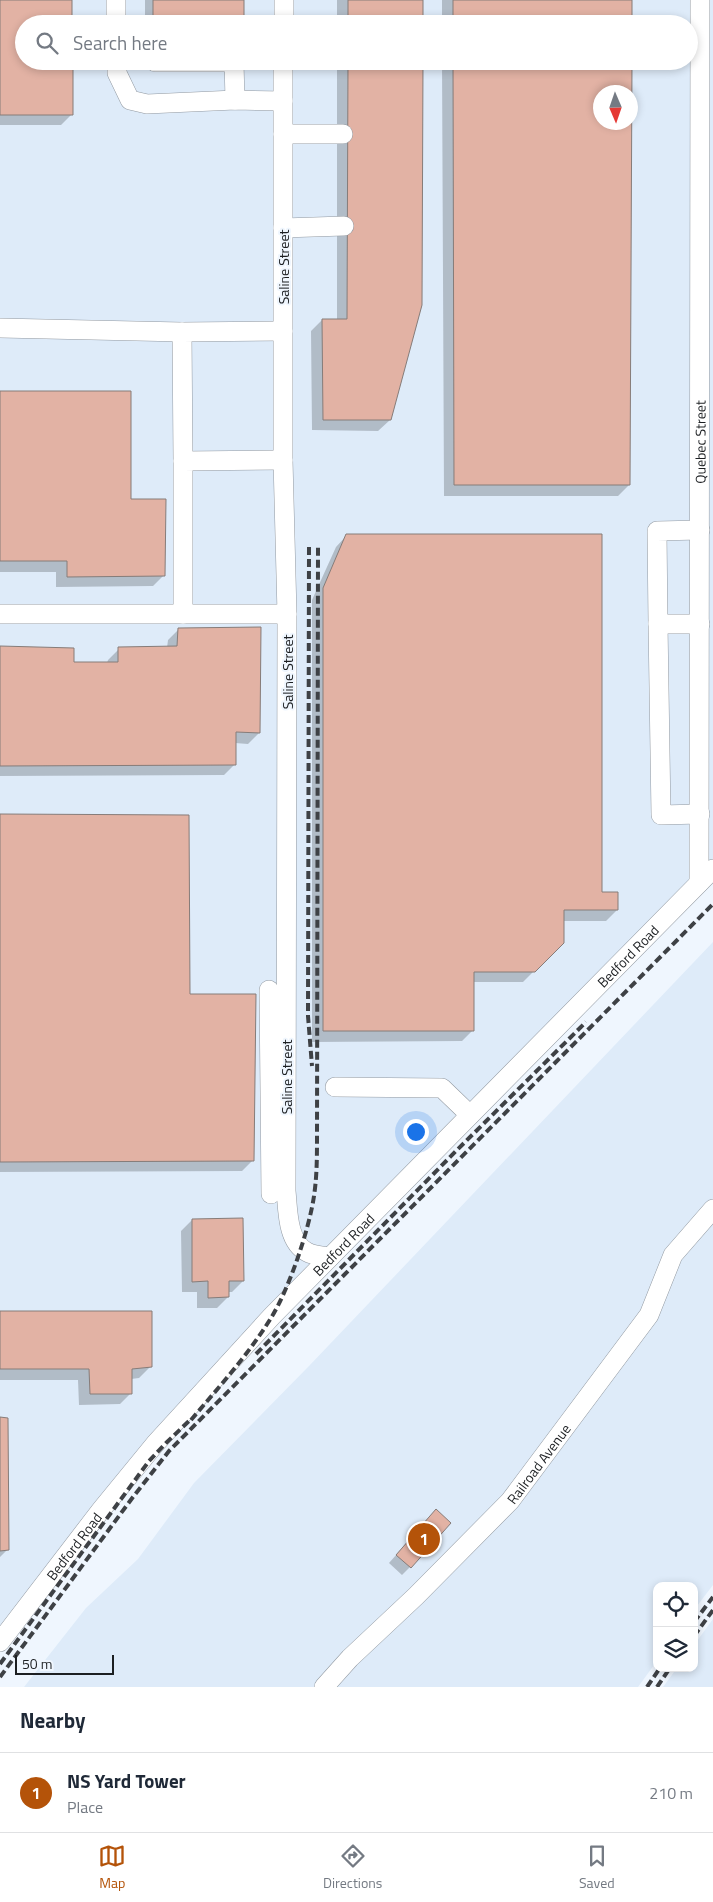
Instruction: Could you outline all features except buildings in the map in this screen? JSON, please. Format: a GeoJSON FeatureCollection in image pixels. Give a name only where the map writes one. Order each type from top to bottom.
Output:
{"type":"FeatureCollection","features":[{"type":"Feature","properties":{"kind":"street"},"geometry":{"type":"LineString","coordinates":[[116,0],[116,15]]}},
{"type":"Feature","properties":{"kind":"street"},"geometry":{"type":"LineString","coordinates":[[284,0],[284,15]]}},
{"type":"Feature","properties":{"kind":"street","name":"Quebec Street"},"geometry":{"type":"LineString","coordinates":[[699,883],[700,0]]}},
{"type":"Feature","properties":{"kind":"street"},"geometry":{"type":"LineString","coordinates":[[117,70],[130,100],[147,104],[235,100],[283,101]]}},
{"type":"Feature","properties":{"kind":"street"},"geometry":{"type":"LineString","coordinates":[[234,70],[235,100]]}},
{"type":"Feature","properties":{"kind":"street","name":"Saline Street"},"geometry":{"type":"LineString","coordinates":[[283,70],[283,460],[287,614],[278,1066],[286,1191],[292,1232],[297,1244],[305,1252],[330,1257]]}},
{"type":"Feature","properties":{"kind":"street"},"geometry":{"type":"LineString","coordinates":[[283,134],[343,134]]}},
{"type":"Feature","properties":{"kind":"street"},"geometry":{"type":"LineString","coordinates":[[283,228],[344,226]]}},
{"type":"Feature","properties":{"kind":"street"},"geometry":{"type":"LineString","coordinates":[[0,328],[182,332],[283,331]]}},
{"type":"Feature","properties":{"kind":"street"},"geometry":{"type":"LineString","coordinates":[[182,332],[183,614]]}},
{"type":"Feature","properties":{"kind":"street"},"geometry":{"type":"LineString","coordinates":[[182,461],[283,460]]}},
{"type":"Feature","properties":{"kind":"street"},"geometry":{"type":"LineString","coordinates":[[700,530],[657,531],[661,815],[700,814]]}},
{"type":"Feature","properties":{"kind":"street"},"geometry":{"type":"LineString","coordinates":[[0,614],[287,614]]}},
{"type":"Feature","properties":{"kind":"street"},"geometry":{"type":"LineString","coordinates":[[658,624],[700,624]]}},
{"type":"Feature","properties":{"kind":"street","name":"Bedford Road"},"geometry":{"type":"LineString","coordinates":[[0,1642],[101,1510],[155,1444],[272,1316],[713,869]]}},
{"type":"Feature","properties":{"kind":"street"},"geometry":{"type":"LineString","coordinates":[[269,990],[278,1066],[271,1194]]}},
{"type":"Feature","properties":{"kind":"street"},"geometry":{"type":"LineString","coordinates":[[334,1087],[442,1088],[470,1115]]}},
{"type":"Feature","properties":{"kind":"street","name":"Railroad Avenue"},"geometry":{"type":"LineString","coordinates":[[324,1687],[350,1658],[416,1596],[510,1501],[649,1315],[673,1255],[713,1209]]}},
{"type":"Feature","properties":{"kind":"shaded area"},"geometry":{"type":"Polygon","coordinates":[[[0,0],[713,0],[713,875],[272,1316],[0,1643],[0,0]]]}},
{"type":"Feature","properties":{"kind":"shaded area"},"geometry":{"type":"Polygon","coordinates":[[[713,942],[713,1585],[698,1605],[698,1582],[653,1582],[653,1666],[638,1687],[24,1687],[86,1608],[138,1559],[194,1483],[309,1366],[713,942]]]}},
{"type":"Feature","properties":{"kind":"shaded area"},"geometry":{"type":"Polygon","coordinates":[[[713,1619],[713,1687],[663,1687],[674,1672],[698,1672],[698,1640],[713,1619]]]}},
{"type":"Feature","properties":{"kind":"railway"},"geometry":{"type":"LineString","coordinates":[[309,547],[308,1016],[312,1066]]}},
{"type":"Feature","properties":{"kind":"railway"},"geometry":{"type":"LineString","coordinates":[[191,1420],[243,1358],[278,1306],[297,1259],[308,1225],[314,1196],[317,1151],[318,547]]}},
{"type":"Feature","properties":{"kind":"railway"},"geometry":{"type":"LineString","coordinates":[[0,1677],[169,1451],[713,904]]}},
{"type":"Feature","properties":{"kind":"railway"},"geometry":{"type":"LineString","coordinates":[[256,1354],[586,1022]]}},
{"type":"Feature","properties":{"kind":"railway"},"geometry":{"type":"LineString","coordinates":[[0,1664],[149,1461],[189,1421]]}},
{"type":"Feature","properties":{"kind":"railway"},"geometry":{"type":"LineString","coordinates":[[698,1617],[713,1597]]}},
{"type":"Feature","properties":{"kind":"railway"},"geometry":{"type":"LineString","coordinates":[[698,1631],[713,1610]]}},
{"type":"Feature","properties":{"kind":"railway"},"geometry":{"type":"LineString","coordinates":[[647,1687],[657,1672]]}},
{"type":"Feature","properties":{"kind":"railway"},"geometry":{"type":"LineString","coordinates":[[657,1687],[667,1672]]}},
{"type":"Feature","properties":{"kind":"place","name":"NS Yard Tower"},"geometry":{"type":"Point","coordinates":[424,1539]}}]}
